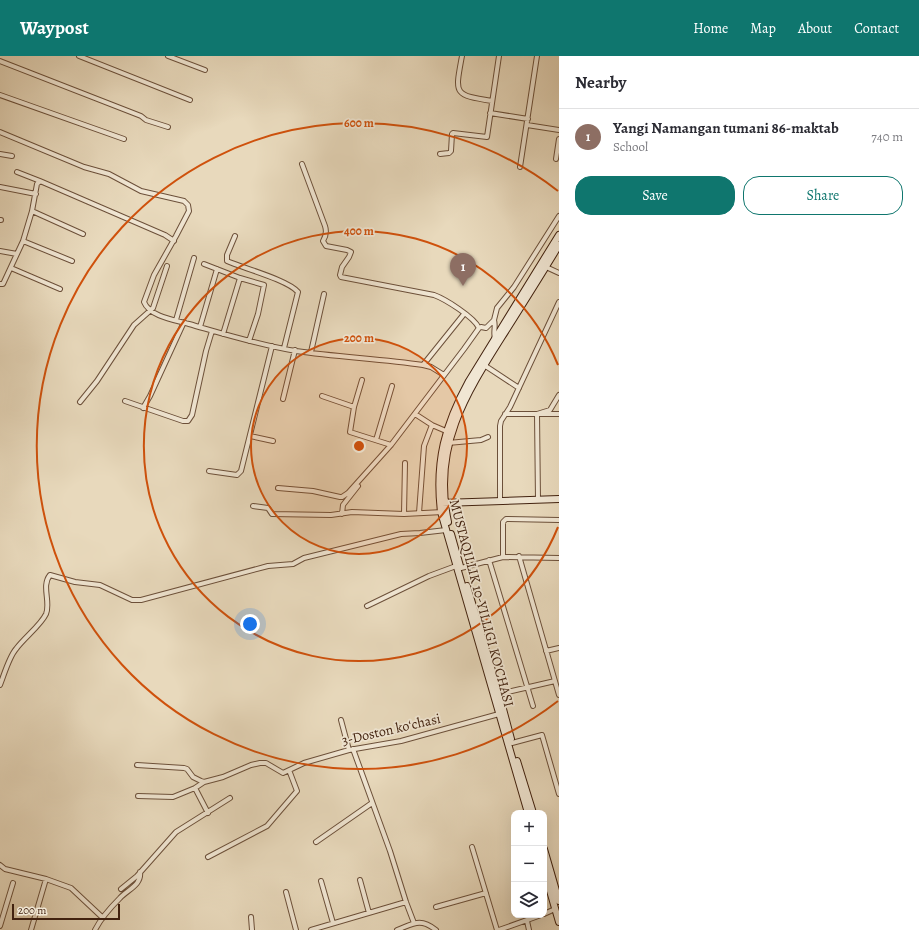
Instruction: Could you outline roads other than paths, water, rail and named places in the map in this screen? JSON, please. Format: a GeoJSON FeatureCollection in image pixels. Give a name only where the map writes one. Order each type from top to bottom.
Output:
{"type":"FeatureCollection","features":[{"type":"Feature","properties":{"kind":"main road","name":"MUSTAQILLIK 10-YILLIGI KO'CHASI"},"geometry":{"type":"LineString","coordinates":[[446,443],[446,431],[468,381],[559,235]]}},
{"type":"Feature","properties":{"kind":"main road","name":"MUSTAQILLIK 10-YILLIGI KO'CHASI"},"geometry":{"type":"LineString","coordinates":[[532,810],[499,694],[446,530],[439,471],[446,443],[461,407],[484,365],[559,245]]}},
{"type":"Feature","properties":{"kind":"main road"},"geometry":{"type":"LineString","coordinates":[[442,503],[559,498]]}},
{"type":"Feature","properties":{"kind":"main road","name":"MUSTAQILLIK 10-YILLIGI KO'CHASI"},"geometry":{"type":"LineString","coordinates":[[443,512],[527,810]]}},
{"type":"Feature","properties":{"kind":"main road"},"geometry":{"type":"LineString","coordinates":[[547,856],[557,881],[559,901]]}},
{"type":"Feature","properties":{"kind":"main road"},"geometry":{"type":"LineString","coordinates":[[547,881],[559,922]]}},
{"type":"Feature","properties":{"kind":"street"},"geometry":{"type":"LineString","coordinates":[[79,56],[190,100]]}},
{"type":"Feature","properties":{"kind":"street"},"geometry":{"type":"LineString","coordinates":[[168,56],[204,70]]}},
{"type":"Feature","properties":{"kind":"street"},"geometry":{"type":"LineString","coordinates":[[462,56],[457,81],[459,92],[470,98],[492,101]]}},
{"type":"Feature","properties":{"kind":"street"},"geometry":{"type":"LineString","coordinates":[[440,154],[450,152],[453,132],[484,137],[487,136],[499,56]]}},
{"type":"Feature","properties":{"kind":"street"},"geometry":{"type":"LineString","coordinates":[[520,167],[537,56]]}},
{"type":"Feature","properties":{"kind":"street"},"geometry":{"type":"LineString","coordinates":[[0,61],[137,115],[146,120],[168,127]]}},
{"type":"Feature","properties":{"kind":"street"},"geometry":{"type":"LineString","coordinates":[[0,95],[124,140]]}},
{"type":"Feature","properties":{"kind":"street"},"geometry":{"type":"LineString","coordinates":[[490,113],[528,119]]}},
{"type":"Feature","properties":{"kind":"street"},"geometry":{"type":"LineString","coordinates":[[527,125],[559,130]]}},
{"type":"Feature","properties":{"kind":"street"},"geometry":{"type":"LineString","coordinates":[[0,132],[84,166],[109,174],[128,186],[141,191],[184,201],[188,205],[189,211],[154,276],[144,302],[151,311],[176,320],[249,341],[296,350],[423,365],[430,367],[444,375]]}},
{"type":"Feature","properties":{"kind":"street"},"geometry":{"type":"LineString","coordinates":[[556,159],[559,139]]}},
{"type":"Feature","properties":{"kind":"street"},"geometry":{"type":"LineString","coordinates":[[0,154],[12,156]]}},
{"type":"Feature","properties":{"kind":"street"},"geometry":{"type":"LineString","coordinates":[[302,164],[325,226],[326,231],[323,242],[326,246],[351,252],[342,267],[341,277],[440,297],[464,314],[479,328]]}},
{"type":"Feature","properties":{"kind":"street"},"geometry":{"type":"LineString","coordinates":[[17,172],[165,235],[174,241]]}},
{"type":"Feature","properties":{"kind":"street"},"geometry":{"type":"LineString","coordinates":[[0,284],[3,284],[23,241],[32,211],[37,184],[40,181]]}},
{"type":"Feature","properties":{"kind":"street"},"geometry":{"type":"LineString","coordinates":[[0,187],[36,194]]}},
{"type":"Feature","properties":{"kind":"street"},"geometry":{"type":"LineString","coordinates":[[32,211],[83,234]]}},
{"type":"Feature","properties":{"kind":"street"},"geometry":{"type":"LineString","coordinates":[[479,328],[486,328],[494,320],[497,308],[514,287],[559,216]]}},
{"type":"Feature","properties":{"kind":"street"},"geometry":{"type":"LineString","coordinates":[[235,236],[227,255],[227,261],[279,281],[296,289],[298,292],[284,348]]}},
{"type":"Feature","properties":{"kind":"street"},"geometry":{"type":"LineString","coordinates":[[23,241],[72,261]]}},
{"type":"Feature","properties":{"kind":"street"},"geometry":{"type":"LineString","coordinates":[[0,251],[17,254]]}},
{"type":"Feature","properties":{"kind":"street"},"geometry":{"type":"LineString","coordinates":[[176,320],[194,258]]}},
{"type":"Feature","properties":{"kind":"street"},"geometry":{"type":"LineString","coordinates":[[204,264],[240,278],[264,285],[258,314],[249,341]]}},
{"type":"Feature","properties":{"kind":"street"},"geometry":{"type":"LineString","coordinates":[[80,402],[97,381],[134,325],[151,311],[167,266]]}},
{"type":"Feature","properties":{"kind":"street"},"geometry":{"type":"LineString","coordinates":[[546,267],[559,273]]}},
{"type":"Feature","properties":{"kind":"street"},"geometry":{"type":"LineString","coordinates":[[11,268],[60,289]]}},
{"type":"Feature","properties":{"kind":"street"},"geometry":{"type":"LineString","coordinates":[[200,327],[216,269]]}},
{"type":"Feature","properties":{"kind":"street"},"geometry":{"type":"LineString","coordinates":[[223,334],[240,278]]}},
{"type":"Feature","properties":{"kind":"street"},"geometry":{"type":"LineString","coordinates":[[311,352],[324,294]]}},
{"type":"Feature","properties":{"kind":"street"},"geometry":{"type":"LineString","coordinates":[[500,501],[500,426],[559,302]]}},
{"type":"Feature","properties":{"kind":"street"},"geometry":{"type":"LineString","coordinates":[[423,365],[464,314]]}},
{"type":"Feature","properties":{"kind":"street"},"geometry":{"type":"LineString","coordinates":[[494,320],[496,325],[494,334],[495,339]]}},
{"type":"Feature","properties":{"kind":"street"},"geometry":{"type":"LineString","coordinates":[[143,408],[184,322]]}},
{"type":"Feature","properties":{"kind":"street"},"geometry":{"type":"LineString","coordinates":[[278,488],[318,492],[342,497],[353,488],[384,451],[391,445],[479,328]]}},
{"type":"Feature","properties":{"kind":"street"},"geometry":{"type":"LineString","coordinates":[[125,401],[183,421],[188,421],[192,415],[206,351],[212,331]]}},
{"type":"Feature","properties":{"kind":"street"},"geometry":{"type":"LineString","coordinates":[[208,471],[237,475],[240,474],[272,346]]}},
{"type":"Feature","properties":{"kind":"street"},"geometry":{"type":"LineString","coordinates":[[283,399],[296,350]]}},
{"type":"Feature","properties":{"kind":"street"},"geometry":{"type":"LineString","coordinates":[[484,365],[519,388]]}},
{"type":"Feature","properties":{"kind":"street"},"geometry":{"type":"LineString","coordinates":[[362,380],[354,407],[350,432],[391,445]]}},
{"type":"Feature","properties":{"kind":"street"},"geometry":{"type":"LineString","coordinates":[[376,440],[392,386]]}},
{"type":"Feature","properties":{"kind":"street"},"geometry":{"type":"LineString","coordinates":[[537,414],[550,410],[559,395]]}},
{"type":"Feature","properties":{"kind":"street"},"geometry":{"type":"LineString","coordinates":[[322,396],[354,407]]}},
{"type":"Feature","properties":{"kind":"street"},"geometry":{"type":"LineString","coordinates":[[415,414],[432,425],[446,431]]}},
{"type":"Feature","properties":{"kind":"street"},"geometry":{"type":"LineString","coordinates":[[505,414],[559,414]]}},
{"type":"Feature","properties":{"kind":"street"},"geometry":{"type":"LineString","coordinates":[[537,414],[538,500]]}},
{"type":"Feature","properties":{"kind":"street"},"geometry":{"type":"LineString","coordinates":[[419,513],[424,446],[432,425]]}},
{"type":"Feature","properties":{"kind":"street"},"geometry":{"type":"LineString","coordinates":[[250,436],[273,441]]}},
{"type":"Feature","properties":{"kind":"street"},"geometry":{"type":"LineString","coordinates":[[446,443],[481,440],[488,437]]}},
{"type":"Feature","properties":{"kind":"street"},"geometry":{"type":"LineString","coordinates":[[342,514],[343,504],[383,455],[384,451]]}},
{"type":"Feature","properties":{"kind":"street"},"geometry":{"type":"LineString","coordinates":[[404,514],[405,463]]}},
{"type":"Feature","properties":{"kind":"street"},"geometry":{"type":"LineString","coordinates":[[253,506],[268,508],[272,514],[342,514],[352,512],[404,514],[443,512]]}},
{"type":"Feature","properties":{"kind":"street"},"geometry":{"type":"LineString","coordinates":[[504,557],[503,522],[506,519],[559,520]]}},
{"type":"Feature","properties":{"kind":"street"},"geometry":{"type":"LineString","coordinates":[[0,685],[14,650],[42,621],[47,612],[46,583],[50,575],[75,582],[100,585],[132,600],[141,600],[268,566],[293,564],[304,558],[401,534],[446,530]]}},
{"type":"Feature","properties":{"kind":"street"},"geometry":{"type":"LineString","coordinates":[[367,606],[429,576],[459,567],[504,557],[519,556],[559,558]]}},
{"type":"Feature","properties":{"kind":"street"},"geometry":{"type":"LineString","coordinates":[[519,556],[559,695]]}},
{"type":"Feature","properties":{"kind":"street"},"geometry":{"type":"LineString","coordinates":[[489,560],[533,706]]}},
{"type":"Feature","properties":{"kind":"street"},"geometry":{"type":"LineString","coordinates":[[546,651],[559,648]]}},
{"type":"Feature","properties":{"kind":"street"},"geometry":{"type":"LineString","coordinates":[[499,694],[555,681]]}},
{"type":"Feature","properties":{"kind":"street","name":"3-Doston koʻchasi"},"geometry":{"type":"LineString","coordinates":[[288,770],[304,763],[351,749],[401,741],[499,714]]}},
{"type":"Feature","properties":{"kind":"street"},"geometry":{"type":"LineString","coordinates":[[341,720],[390,851],[414,923]]}},
{"type":"Feature","properties":{"kind":"street"},"geometry":{"type":"LineString","coordinates":[[512,743],[542,735],[559,794]]}},
{"type":"Feature","properties":{"kind":"street"},"geometry":{"type":"LineString","coordinates":[[138,796],[173,797],[195,788],[204,782],[223,777],[251,765],[260,763],[266,763],[283,773],[288,770],[297,791],[267,826],[208,856]]}},
{"type":"Feature","properties":{"kind":"street"},"geometry":{"type":"LineString","coordinates":[[137,765],[184,768],[187,769],[193,777],[204,782]]}},
{"type":"Feature","properties":{"kind":"street"},"geometry":{"type":"LineString","coordinates":[[195,788],[208,813]]}},
{"type":"Feature","properties":{"kind":"street"},"geometry":{"type":"LineString","coordinates":[[121,889],[140,872],[176,832],[230,798]]}},
{"type":"Feature","properties":{"kind":"street"},"geometry":{"type":"LineString","coordinates":[[316,842],[372,803]]}},
{"type":"Feature","properties":{"kind":"street"},"geometry":{"type":"LineString","coordinates":[[472,847],[499,930],[533,918]]}},
{"type":"Feature","properties":{"kind":"street"},"geometry":{"type":"LineString","coordinates":[[0,865],[5,869],[46,879],[75,890],[103,918]]}},
{"type":"Feature","properties":{"kind":"street"},"geometry":{"type":"LineString","coordinates":[[95,930],[120,897],[133,889],[141,876],[140,872]]}},
{"type":"Feature","properties":{"kind":"street"},"geometry":{"type":"LineString","coordinates":[[31,930],[46,879]]}},
{"type":"Feature","properties":{"kind":"street"},"geometry":{"type":"LineString","coordinates":[[360,880],[369,913]]}},
{"type":"Feature","properties":{"kind":"street"},"geometry":{"type":"LineString","coordinates":[[321,881],[333,923]]}},
{"type":"Feature","properties":{"kind":"street"},"geometry":{"type":"LineString","coordinates":[[0,926],[13,884]]}},
{"type":"Feature","properties":{"kind":"street"},"geometry":{"type":"LineString","coordinates":[[286,892],[296,930]]}},
{"type":"Feature","properties":{"kind":"street"},"geometry":{"type":"LineString","coordinates":[[436,907],[486,893]]}},
{"type":"Feature","properties":{"kind":"street"},"geometry":{"type":"LineString","coordinates":[[312,930],[406,902]]}},
{"type":"Feature","properties":{"kind":"street"},"geometry":{"type":"LineString","coordinates":[[547,913],[555,909]]}},
{"type":"Feature","properties":{"kind":"street"},"geometry":{"type":"LineString","coordinates":[[251,917],[252,930]]}},
{"type":"Feature","properties":{"kind":"street"},"geometry":{"type":"LineString","coordinates":[[527,920],[529,930]]}},
{"type":"Feature","properties":{"kind":"street"},"geometry":{"type":"LineString","coordinates":[[396,930],[420,922],[426,923],[436,930]]}},
{"type":"Feature","properties":{"kind":"place","name":"Yangi Namangan tumani 86-maktab"},"geometry":{"type":"Point","coordinates":[463,286]}}]}
